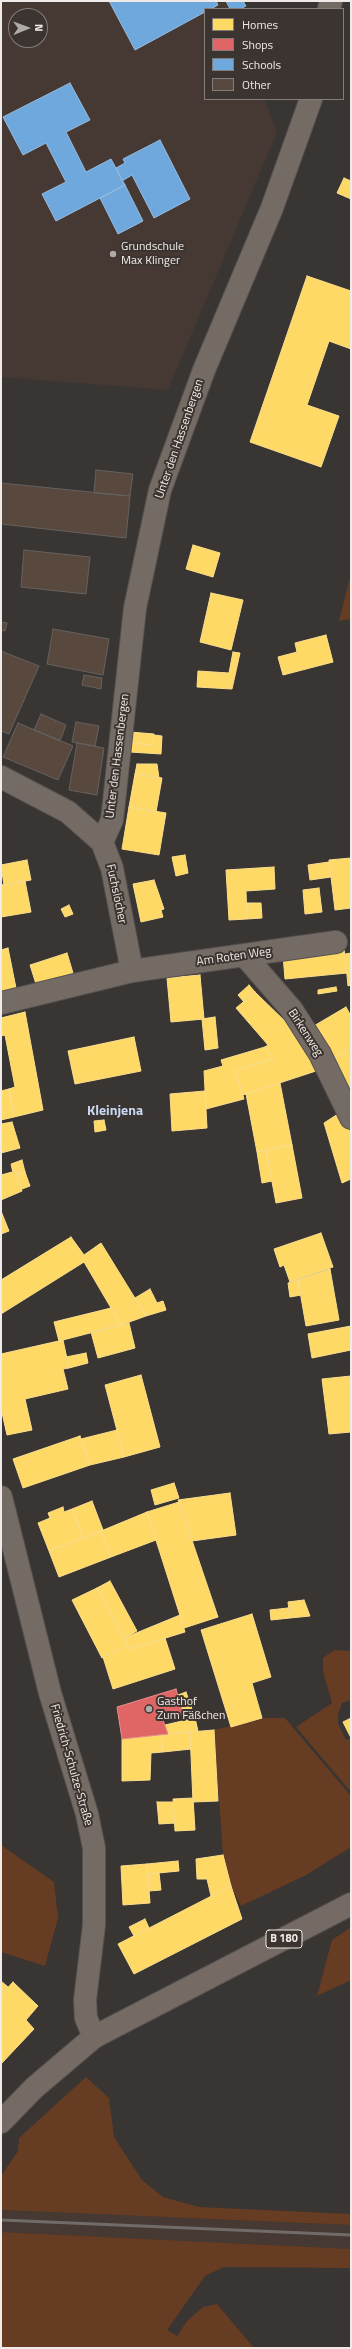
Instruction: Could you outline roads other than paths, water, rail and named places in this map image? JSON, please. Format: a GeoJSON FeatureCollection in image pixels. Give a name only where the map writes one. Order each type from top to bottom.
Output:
{"type":"FeatureCollection","features":[{"type":"Feature","properties":{"kind":"main road","name":"B 180"},"geometry":{"type":"LineString","coordinates":[[1,2122],[34,2088],[94,2037],[351,1904]]}},
{"type":"Feature","properties":{"kind":"street","name":"Unter den Hassenbergen"},"geometry":{"type":"LineString","coordinates":[[102,842],[112,820],[135,608],[160,490],[204,370],[272,208],[311,100]]}},
{"type":"Feature","properties":{"kind":"street","name":"Fuchslöcher"},"geometry":{"type":"LineString","coordinates":[[1,777],[68,812],[102,842],[112,868],[132,971]]}},
{"type":"Feature","properties":{"kind":"street","name":"Am Roten Weg"},"geometry":{"type":"LineString","coordinates":[[132,971],[336,942]]}},
{"type":"Feature","properties":{"kind":"street","name":"Birkenweg"},"geometry":{"type":"LineString","coordinates":[[245,956],[292,1010],[316,1048],[351,1118]]}},
{"type":"Feature","properties":{"kind":"street"},"geometry":{"type":"LineString","coordinates":[[1,1003],[132,971]]}},
{"type":"Feature","properties":{"kind":"street","name":"Friedrich-Schulze-Straße"},"geometry":{"type":"LineString","coordinates":[[1,1497],[50,1693],[87,1814],[94,1848],[94,1925],[85,2000],[86,2018],[94,2037]]}},
{"type":"Feature","properties":{"kind":"railway"},"geometry":{"type":"LineString","coordinates":[[1,2220],[351,2235]]}},
{"type":"Feature","properties":{"kind":"place","name":"Grundschule Max Klinger"},"geometry":{"type":"Point","coordinates":[113,254]}},
{"type":"Feature","properties":{"kind":"place","name":"Gasthof Zum Fäßchen"},"geometry":{"type":"Point","coordinates":[149,1709]}},
{"type":"Feature","properties":{"kind":"district","name":"Kleinjena"},"geometry":{"type":"Point","coordinates":[115,1112]}}]}
